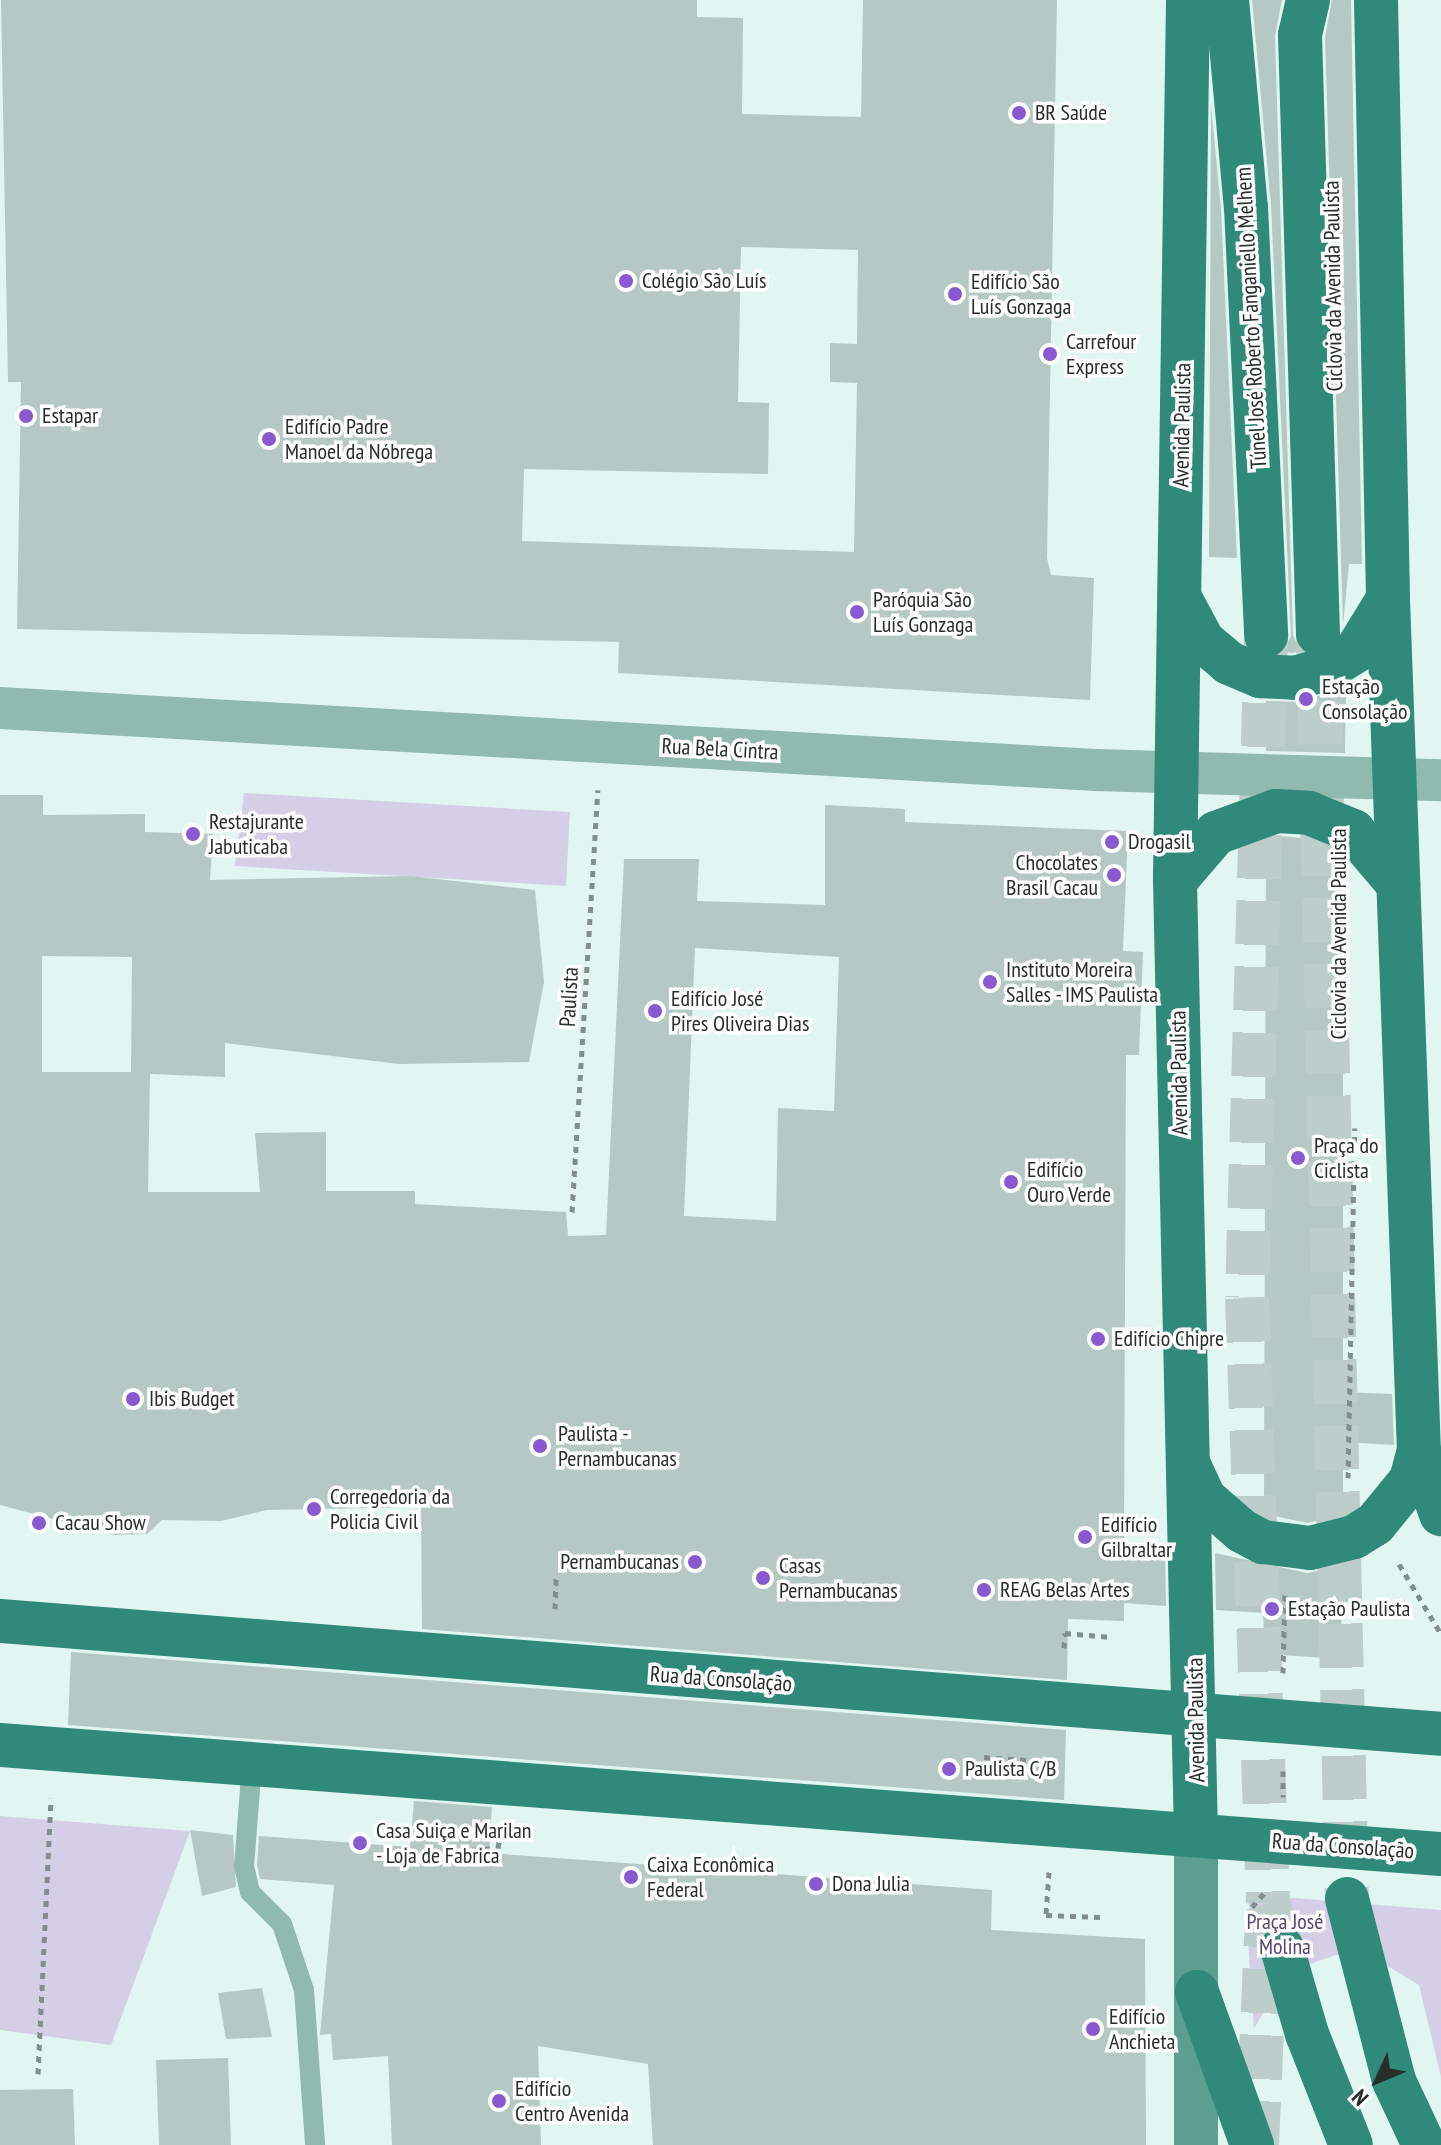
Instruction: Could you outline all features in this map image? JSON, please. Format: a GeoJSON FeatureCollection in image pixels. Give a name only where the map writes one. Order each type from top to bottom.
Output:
{"type":"FeatureCollection","features":[{"type":"Feature","properties":{"kind":"main road","name":"Avenida Paulista"},"geometry":{"type":"LineString","coordinates":[[1188,0],[1175,881],[1185,1455],[1196,1712],[1196,2145]]}},
{"type":"Feature","properties":{"kind":"main road","name":"Túnel José Roberto Fanganiello Melhem"},"geometry":{"type":"LineString","coordinates":[[1227,0],[1246,207],[1266,636]]}},
{"type":"Feature","properties":{"kind":"main road"},"geometry":{"type":"LineString","coordinates":[[1308,0],[1300,35],[1318,634]]}},
{"type":"Feature","properties":{"kind":"main road"},"geometry":{"type":"LineString","coordinates":[[1376,0],[1388,599],[1419,1451],[1441,1514]]}},
{"type":"Feature","properties":{"kind":"main road"},"geometry":{"type":"LineString","coordinates":[[1179,596],[1215,653],[1245,670],[1277,678],[1312,674],[1343,661],[1370,636],[1388,599]]}},
{"type":"Feature","properties":{"kind":"main road"},"geometry":{"type":"LineString","coordinates":[[1175,881],[1216,833],[1276,811],[1316,815],[1353,831],[1398,884]]}},
{"type":"Feature","properties":{"kind":"main road"},"geometry":{"type":"LineString","coordinates":[[1185,1455],[1205,1499],[1222,1517],[1286,1547],[1333,1545],[1375,1524],[1411,1480],[1419,1451]]}},
{"type":"Feature","properties":{"kind":"main road","name":"Rua da Consolação"},"geometry":{"type":"LineString","coordinates":[[0,1621],[1282,1717],[1441,1734]]}},
{"type":"Feature","properties":{"kind":"main road","name":"Rua da Consolação"},"geometry":{"type":"LineString","coordinates":[[0,1745],[1441,1854]]}},
{"type":"Feature","properties":{"kind":"main road"},"geometry":{"type":"LineString","coordinates":[[1347,1899],[1394,2081],[1424,2145]]}},
{"type":"Feature","properties":{"kind":"main road"},"geometry":{"type":"LineString","coordinates":[[1282,1948],[1307,2034],[1351,2145]]}},
{"type":"Feature","properties":{"kind":"main road"},"geometry":{"type":"LineString","coordinates":[[1197,1992],[1252,2145]]}},
{"type":"Feature","properties":{"kind":"street","name":"Rua Bela Cintra"},"geometry":{"type":"LineString","coordinates":[[0,708],[1176,773],[1441,780]]}},
{"type":"Feature","properties":{"kind":"lane"},"geometry":{"type":"LineString","coordinates":[[252,1763],[244,1866],[250,1892],[282,1924],[304,1990],[315,2145]]}},
{"type":"Feature","properties":{"kind":"path","name":"Paulista"},"geometry":{"type":"LineString","coordinates":[[572,1212],[598,784]]}},
{"type":"Feature","properties":{"kind":"path"},"geometry":{"type":"LineString","coordinates":[[1346,1487],[1355,1116]]}},
{"type":"Feature","properties":{"kind":"path"},"geometry":{"type":"LineString","coordinates":[[1285,1842],[1282,1717],[1286,1547]]}},
{"type":"Feature","properties":{"kind":"path"},"geometry":{"type":"LineString","coordinates":[[555,1609],[556,1576]]}},
{"type":"Feature","properties":{"kind":"path"},"geometry":{"type":"LineString","coordinates":[[1064,1648],[1065,1633],[1111,1637]]}},
{"type":"Feature","properties":{"kind":"path"},"geometry":{"type":"LineString","coordinates":[[984,1757],[1052,1762]]}},
{"type":"Feature","properties":{"kind":"path"},"geometry":{"type":"LineString","coordinates":[[38,2074],[51,1798]]}},
{"type":"Feature","properties":{"kind":"path"},"geometry":{"type":"LineString","coordinates":[[460,1851],[498,1848],[501,1830]]}},
{"type":"Feature","properties":{"kind":"path"},"geometry":{"type":"LineString","coordinates":[[1049,1869],[1046,1915],[1101,1917]]}},
{"type":"Feature","properties":{"kind":"green space"},"geometry":{"type":"Polygon","coordinates":[[[244,793],[570,812],[566,886],[235,866],[244,793]]]}},
{"type":"Feature","properties":{"kind":"green space"},"geometry":{"type":"Polygon","coordinates":[[[0,1816],[190,1831],[111,2045],[0,2030],[0,1816]]]}},
{"type":"Feature","properties":{"kind":"green space","name":"Praça José Molina"},"geometry":{"type":"Polygon","coordinates":[[[1257,1895],[1441,1910],[1441,2077],[1419,1985],[1373,1957],[1336,1955],[1301,1967],[1277,1987],[1254,2029],[1248,1941],[1249,1904],[1257,1895]]]}},
{"type":"Feature","properties":{"kind":"building"},"geometry":{"type":"Polygon","coordinates":[[[1,0],[697,0],[697,17],[743,18],[742,114],[861,117],[863,0],[1057,0],[1047,558],[1051,575],[1094,578],[1090,700],[618,673],[619,642],[17,629],[21,382],[8,382],[1,0]],[[741,247],[738,402],[769,403],[768,474],[524,469],[522,541],[854,552],[857,383],[830,382],[830,343],[857,344],[858,250],[741,247]]]}},
{"type":"Feature","properties":{"kind":"building"},"geometry":{"type":"Polygon","coordinates":[[[1252,0],[1282,0],[1275,36],[1293,635],[1300,651],[1292,653],[1284,652],[1291,635],[1271,206],[1252,0]]]}},
{"type":"Feature","properties":{"kind":"building"},"geometry":{"type":"Polygon","coordinates":[[[1332,0],[1351,0],[1362,564],[1349,564],[1343,625],[1325,37],[1332,0]]]}},
{"type":"Feature","properties":{"kind":"building"},"geometry":{"type":"Polygon","coordinates":[[[1211,104],[1221,209],[1237,558],[1209,557],[1211,104]]]}},
{"type":"Feature","properties":{"kind":"building"},"geometry":{"type":"Polygon","coordinates":[[[1346,686],[1345,753],[1266,751],[1266,701],[1301,702],[1346,686]]]}},
{"type":"Feature","properties":{"kind":"building"},"geometry":{"type":"Polygon","coordinates":[[[0,795],[43,795],[43,815],[145,814],[145,832],[213,834],[210,880],[410,876],[535,890],[544,982],[529,1062],[399,1064],[225,1043],[225,1077],[150,1074],[148,1192],[260,1192],[255,1133],[326,1132],[326,1191],[415,1191],[415,1204],[566,1212],[568,1236],[606,1235],[624,859],[699,859],[697,901],[825,905],[825,805],[905,809],[905,822],[1128,831],[1123,951],[1143,952],[1139,1055],[1126,1055],[1124,1548],[1165,1550],[1166,1606],[1124,1603],[1124,1621],[1068,1619],[1067,1680],[422,1629],[421,1507],[267,1510],[221,1521],[162,1520],[147,1534],[114,1535],[0,1505],[0,795]],[[695,948],[684,1216],[776,1221],[778,1108],[834,1111],[839,957],[695,948]],[[42,956],[42,1072],[131,1072],[132,957],[42,956]]]}},
{"type":"Feature","properties":{"kind":"building"},"geometry":{"type":"Polygon","coordinates":[[[1280,836],[1303,838],[1343,858],[1343,1392],[1392,1394],[1394,1445],[1343,1442],[1343,1514],[1308,1523],[1264,1514],[1266,841],[1280,836]]]}},
{"type":"Feature","properties":{"kind":"building"},"geometry":{"type":"Polygon","coordinates":[[[1215,1553],[1307,1573],[1342,1566],[1341,1659],[1265,1654],[1263,1613],[1216,1610],[1215,1553]]]}},
{"type":"Feature","properties":{"kind":"building"},"geometry":{"type":"Polygon","coordinates":[[[71,1652],[1066,1730],[1064,1800],[68,1725],[71,1652]]]}},
{"type":"Feature","properties":{"kind":"building"},"geometry":{"type":"Polygon","coordinates":[[[414,1801],[492,1807],[489,1853],[992,1890],[991,1930],[1145,1939],[1146,2145],[653,2145],[648,2064],[538,2046],[541,2145],[392,2145],[388,2056],[333,2060],[331,2034],[320,2035],[334,1885],[260,1879],[257,1865],[259,1836],[410,1847],[414,1801]]]}},
{"type":"Feature","properties":{"kind":"building"},"geometry":{"type":"Polygon","coordinates":[[[190,1830],[233,1835],[236,1887],[202,1896],[190,1830]]]}},
{"type":"Feature","properties":{"kind":"building"},"geometry":{"type":"Polygon","coordinates":[[[262,1988],[272,2037],[226,2039],[218,1993],[262,1988]]]}},
{"type":"Feature","properties":{"kind":"building"},"geometry":{"type":"Polygon","coordinates":[[[228,2058],[231,2145],[159,2145],[156,2060],[228,2058]]]}},
{"type":"Feature","properties":{"kind":"building"},"geometry":{"type":"Polygon","coordinates":[[[73,2089],[75,2145],[0,2145],[0,2090],[73,2089]]]}},
{"type":"Feature","properties":{"kind":"tunnel"},"geometry":{"type":"LineString","coordinates":[[1318,634],[1347,1899]]}},
{"type":"Feature","properties":{"kind":"tunnel"},"geometry":{"type":"LineString","coordinates":[[1266,637],[1247,1298],[1268,1903],[1282,1948]]}},
{"type":"Feature","properties":{"kind":"tunnel"},"geometry":{"type":"LineString","coordinates":[[1257,2145],[1267,1913]]}},
{"type":"Feature","properties":{"kind":"place","name":"BR Saúde"},"geometry":{"type":"Point","coordinates":[1019,113]}},
{"type":"Feature","properties":{"kind":"place","name":"Colégio São Luís"},"geometry":{"type":"Point","coordinates":[626,281]}},
{"type":"Feature","properties":{"kind":"place","name":"Edifício São Luís Gonzaga"},"geometry":{"type":"Point","coordinates":[955,294]}},
{"type":"Feature","properties":{"kind":"place","name":"Carrefour Express"},"geometry":{"type":"Point","coordinates":[1050,354]}},
{"type":"Feature","properties":{"kind":"place","name":"Estapar"},"geometry":{"type":"Point","coordinates":[26,416]}},
{"type":"Feature","properties":{"kind":"place","name":"Edifício Padre Manoel da Nóbrega"},"geometry":{"type":"Point","coordinates":[269,439]}},
{"type":"Feature","properties":{"kind":"place","name":"Paróquia São Luís Gonzaga"},"geometry":{"type":"Point","coordinates":[857,612]}},
{"type":"Feature","properties":{"kind":"place","name":"Estação Consolação"},"geometry":{"type":"Point","coordinates":[1306,699]}},
{"type":"Feature","properties":{"kind":"place","name":"Restajurante Jabuticaba"},"geometry":{"type":"Point","coordinates":[193,834]}},
{"type":"Feature","properties":{"kind":"place","name":"Drogasil"},"geometry":{"type":"Point","coordinates":[1112,842]}},
{"type":"Feature","properties":{"kind":"place","name":"Chocolates Brasil Cacau"},"geometry":{"type":"Point","coordinates":[1114,875]}},
{"type":"Feature","properties":{"kind":"place","name":"Instituto Moreira Salles - IMS Paulista"},"geometry":{"type":"Point","coordinates":[990,982]}},
{"type":"Feature","properties":{"kind":"place","name":"Edifício José Pires Oliveira Dias"},"geometry":{"type":"Point","coordinates":[655,1011]}},
{"type":"Feature","properties":{"kind":"place","name":"Praça do Ciclista"},"geometry":{"type":"Point","coordinates":[1298,1158]}},
{"type":"Feature","properties":{"kind":"place","name":"Edifício Ouro Verde"},"geometry":{"type":"Point","coordinates":[1011,1182]}},
{"type":"Feature","properties":{"kind":"place","name":"Edifício Chipre"},"geometry":{"type":"Point","coordinates":[1098,1339]}},
{"type":"Feature","properties":{"kind":"place","name":"Ibis Budget"},"geometry":{"type":"Point","coordinates":[133,1399]}},
{"type":"Feature","properties":{"kind":"place","name":"Paulista - Pernambucanas"},"geometry":{"type":"Point","coordinates":[540,1446]}},
{"type":"Feature","properties":{"kind":"place","name":"Corregedoria da Policia Civil"},"geometry":{"type":"Point","coordinates":[314,1509]}},
{"type":"Feature","properties":{"kind":"place","name":"Cacau Show"},"geometry":{"type":"Point","coordinates":[39,1523]}},
{"type":"Feature","properties":{"kind":"place","name":"Edifício Gilbraltar"},"geometry":{"type":"Point","coordinates":[1085,1537]}},
{"type":"Feature","properties":{"kind":"place","name":"Pernambucanas"},"geometry":{"type":"Point","coordinates":[695,1562]}},
{"type":"Feature","properties":{"kind":"place","name":"Casas Pernambucanas"},"geometry":{"type":"Point","coordinates":[763,1578]}},
{"type":"Feature","properties":{"kind":"place","name":"REAG Belas Artes"},"geometry":{"type":"Point","coordinates":[984,1590]}},
{"type":"Feature","properties":{"kind":"place","name":"Estação Paulista"},"geometry":{"type":"Point","coordinates":[1272,1609]}},
{"type":"Feature","properties":{"kind":"place","name":"Paulista C/B"},"geometry":{"type":"Point","coordinates":[949,1769]}},
{"type":"Feature","properties":{"kind":"place","name":"Casa Suiça e Marilan - Loja de Fabrica"},"geometry":{"type":"Point","coordinates":[360,1843]}},
{"type":"Feature","properties":{"kind":"place","name":"Caixa Econômica Federal"},"geometry":{"type":"Point","coordinates":[631,1877]}},
{"type":"Feature","properties":{"kind":"place","name":"Dona Julia"},"geometry":{"type":"Point","coordinates":[816,1884]}},
{"type":"Feature","properties":{"kind":"place","name":"Edifício Anchieta"},"geometry":{"type":"Point","coordinates":[1093,2029]}},
{"type":"Feature","properties":{"kind":"place","name":"Edifício Centro Avenida"},"geometry":{"type":"Point","coordinates":[499,2101]}}]}
